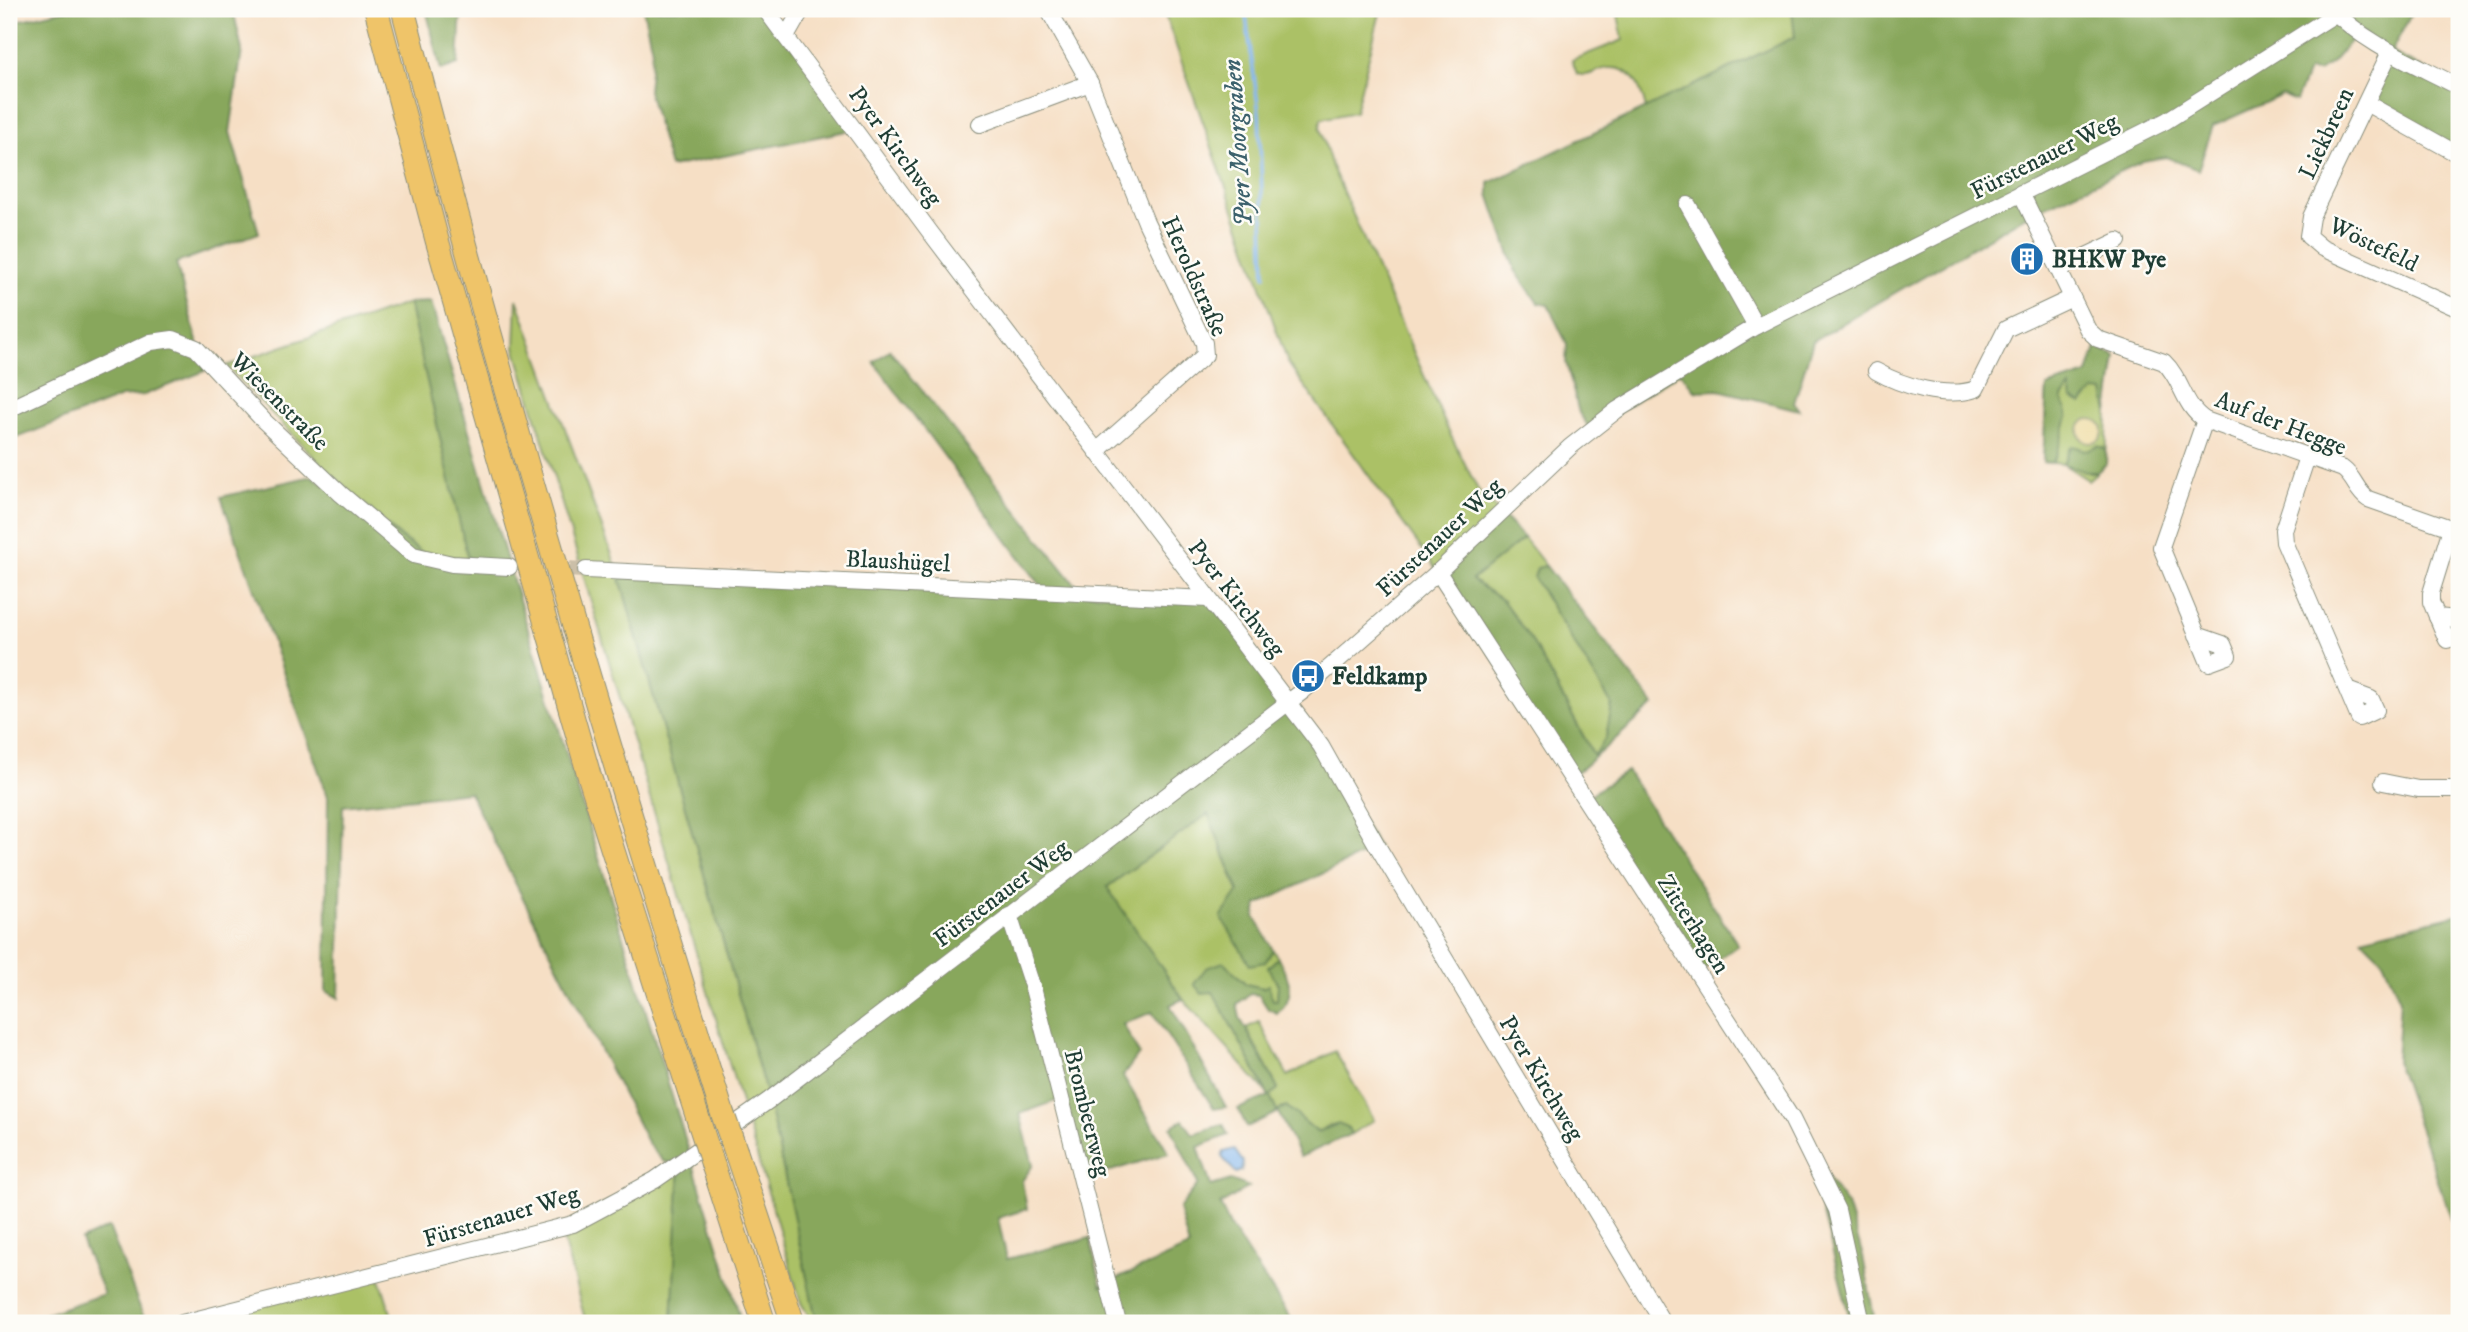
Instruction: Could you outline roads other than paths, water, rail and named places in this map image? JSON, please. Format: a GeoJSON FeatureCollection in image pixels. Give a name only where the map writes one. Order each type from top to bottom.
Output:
{"type":"FeatureCollection","features":[{"type":"Feature","properties":{"kind":"highway"},"geometry":{"type":"LineString","coordinates":[[376,9],[437,240],[589,775],[764,1323]]}},
{"type":"Feature","properties":{"kind":"highway"},"geometry":{"type":"LineString","coordinates":[[403,9],[466,247],[617,775],[722,1112],[793,1323]]}},
{"type":"Feature","properties":{"kind":"street","name":"Pyer Kirchweg"},"geometry":{"type":"LineString","coordinates":[[765,9],[930,232],[1321,746],[1378,847],[1663,1323]]}},
{"type":"Feature","properties":{"kind":"street"},"geometry":{"type":"LineString","coordinates":[[786,37],[802,9]]}},
{"type":"Feature","properties":{"kind":"street","name":"Heroldstraße"},"geometry":{"type":"LineString","coordinates":[[1048,9],[1090,83],[1146,222],[1204,344],[1205,355],[1098,450]]}},
{"type":"Feature","properties":{"kind":"street"},"geometry":{"type":"LineString","coordinates":[[2337,10],[2390,51],[2459,87]]}},
{"type":"Feature","properties":{"kind":"street","name":"Fürstenauer Weg"},"geometry":{"type":"LineString","coordinates":[[182,1323],[573,1224],[655,1180],[768,1101],[1289,702],[1438,572],[1534,480],[1600,424],[1756,326],[2193,105],[2337,10]]}},
{"type":"Feature","properties":{"kind":"street","name":"Liekbreen"},"geometry":{"type":"LineString","coordinates":[[2308,236],[2311,217],[2390,51]]}},
{"type":"Feature","properties":{"kind":"street"},"geometry":{"type":"LineString","coordinates":[[980,124],[1090,83]]}},
{"type":"Feature","properties":{"kind":"street"},"geometry":{"type":"LineString","coordinates":[[2365,103],[2459,155]]}},
{"type":"Feature","properties":{"kind":"street","name":"Auf der Hegge"},"geometry":{"type":"LineString","coordinates":[[2021,193],[2088,330],[2098,339],[2164,362],[2172,369],[2192,412],[2205,420],[2343,469],[2353,477],[2358,492],[2368,499],[2455,530]]}},
{"type":"Feature","properties":{"kind":"street"},"geometry":{"type":"LineString","coordinates":[[1688,205],[1756,326]]}},
{"type":"Feature","properties":{"kind":"street","name":"Wöstefeld"},"geometry":{"type":"LineString","coordinates":[[2308,236],[2322,247],[2459,309]]}},
{"type":"Feature","properties":{"kind":"street"},"geometry":{"type":"LineString","coordinates":[[2059,269],[2118,241]]}},
{"type":"Feature","properties":{"kind":"street"},"geometry":{"type":"LineString","coordinates":[[1876,371],[1897,383],[1963,393],[1976,389],[2006,329],[2072,298]]}},
{"type":"Feature","properties":{"kind":"street","name":"Wiesenstraße"},"geometry":{"type":"LineString","coordinates":[[9,409],[151,342],[173,339],[196,348],[264,421],[341,494],[413,555],[452,565],[509,567]]}},
{"type":"Feature","properties":{"kind":"street"},"geometry":{"type":"LineString","coordinates":[[2197,635],[2161,547],[2205,420]]}},
{"type":"Feature","properties":{"kind":"street"},"geometry":{"type":"LineString","coordinates":[[2307,457],[2283,530],[2284,542],[2347,690]]}},
{"type":"Feature","properties":{"kind":"street"},"geometry":{"type":"LineString","coordinates":[[2455,530],[2431,593],[2437,617],[2448,640],[2459,636]]}},
{"type":"Feature","properties":{"kind":"street","name":"Blaushügel"},"geometry":{"type":"LineString","coordinates":[[586,570],[1208,599]]}},
{"type":"Feature","properties":{"kind":"street","name":"Zitterhagen"},"geometry":{"type":"LineString","coordinates":[[1438,572],[1792,1119],[1837,1210],[1862,1323]]}},
{"type":"Feature","properties":{"kind":"street"},"geometry":{"type":"LineString","coordinates":[[2437,617],[2457,619],[2459,625]]}},
{"type":"Feature","properties":{"kind":"street"},"geometry":{"type":"LineString","coordinates":[[2382,782],[2418,789],[2459,789]]}},
{"type":"Feature","properties":{"kind":"street","name":"Brombeerweg"},"geometry":{"type":"LineString","coordinates":[[1009,915],[1034,992],[1118,1323]]}},
{"type":"Feature","properties":{"kind":"water"},"geometry":{"type":"Polygon","coordinates":[[[1234,1149],[1243,1162],[1241,1171],[1236,1173],[1222,1157],[1224,1152],[1234,1149]]]}},
{"type":"Feature","properties":{"kind":"waterway","name":"Pyer Moorgraben"},"geometry":{"type":"LineString","coordinates":[[1245,9],[1259,113],[1265,276]]}},
{"type":"Feature","properties":{"kind":"tunnel"},"geometry":{"type":"LineString","coordinates":[[522,567],[586,570]]}},
{"type":"Feature","properties":{"kind":"place","name":"BHKW Pye"},"geometry":{"type":"Point","coordinates":[2027,259]}},
{"type":"Feature","properties":{"kind":"place","name":"Feldkamp"},"geometry":{"type":"Point","coordinates":[1308,676]}}]}
